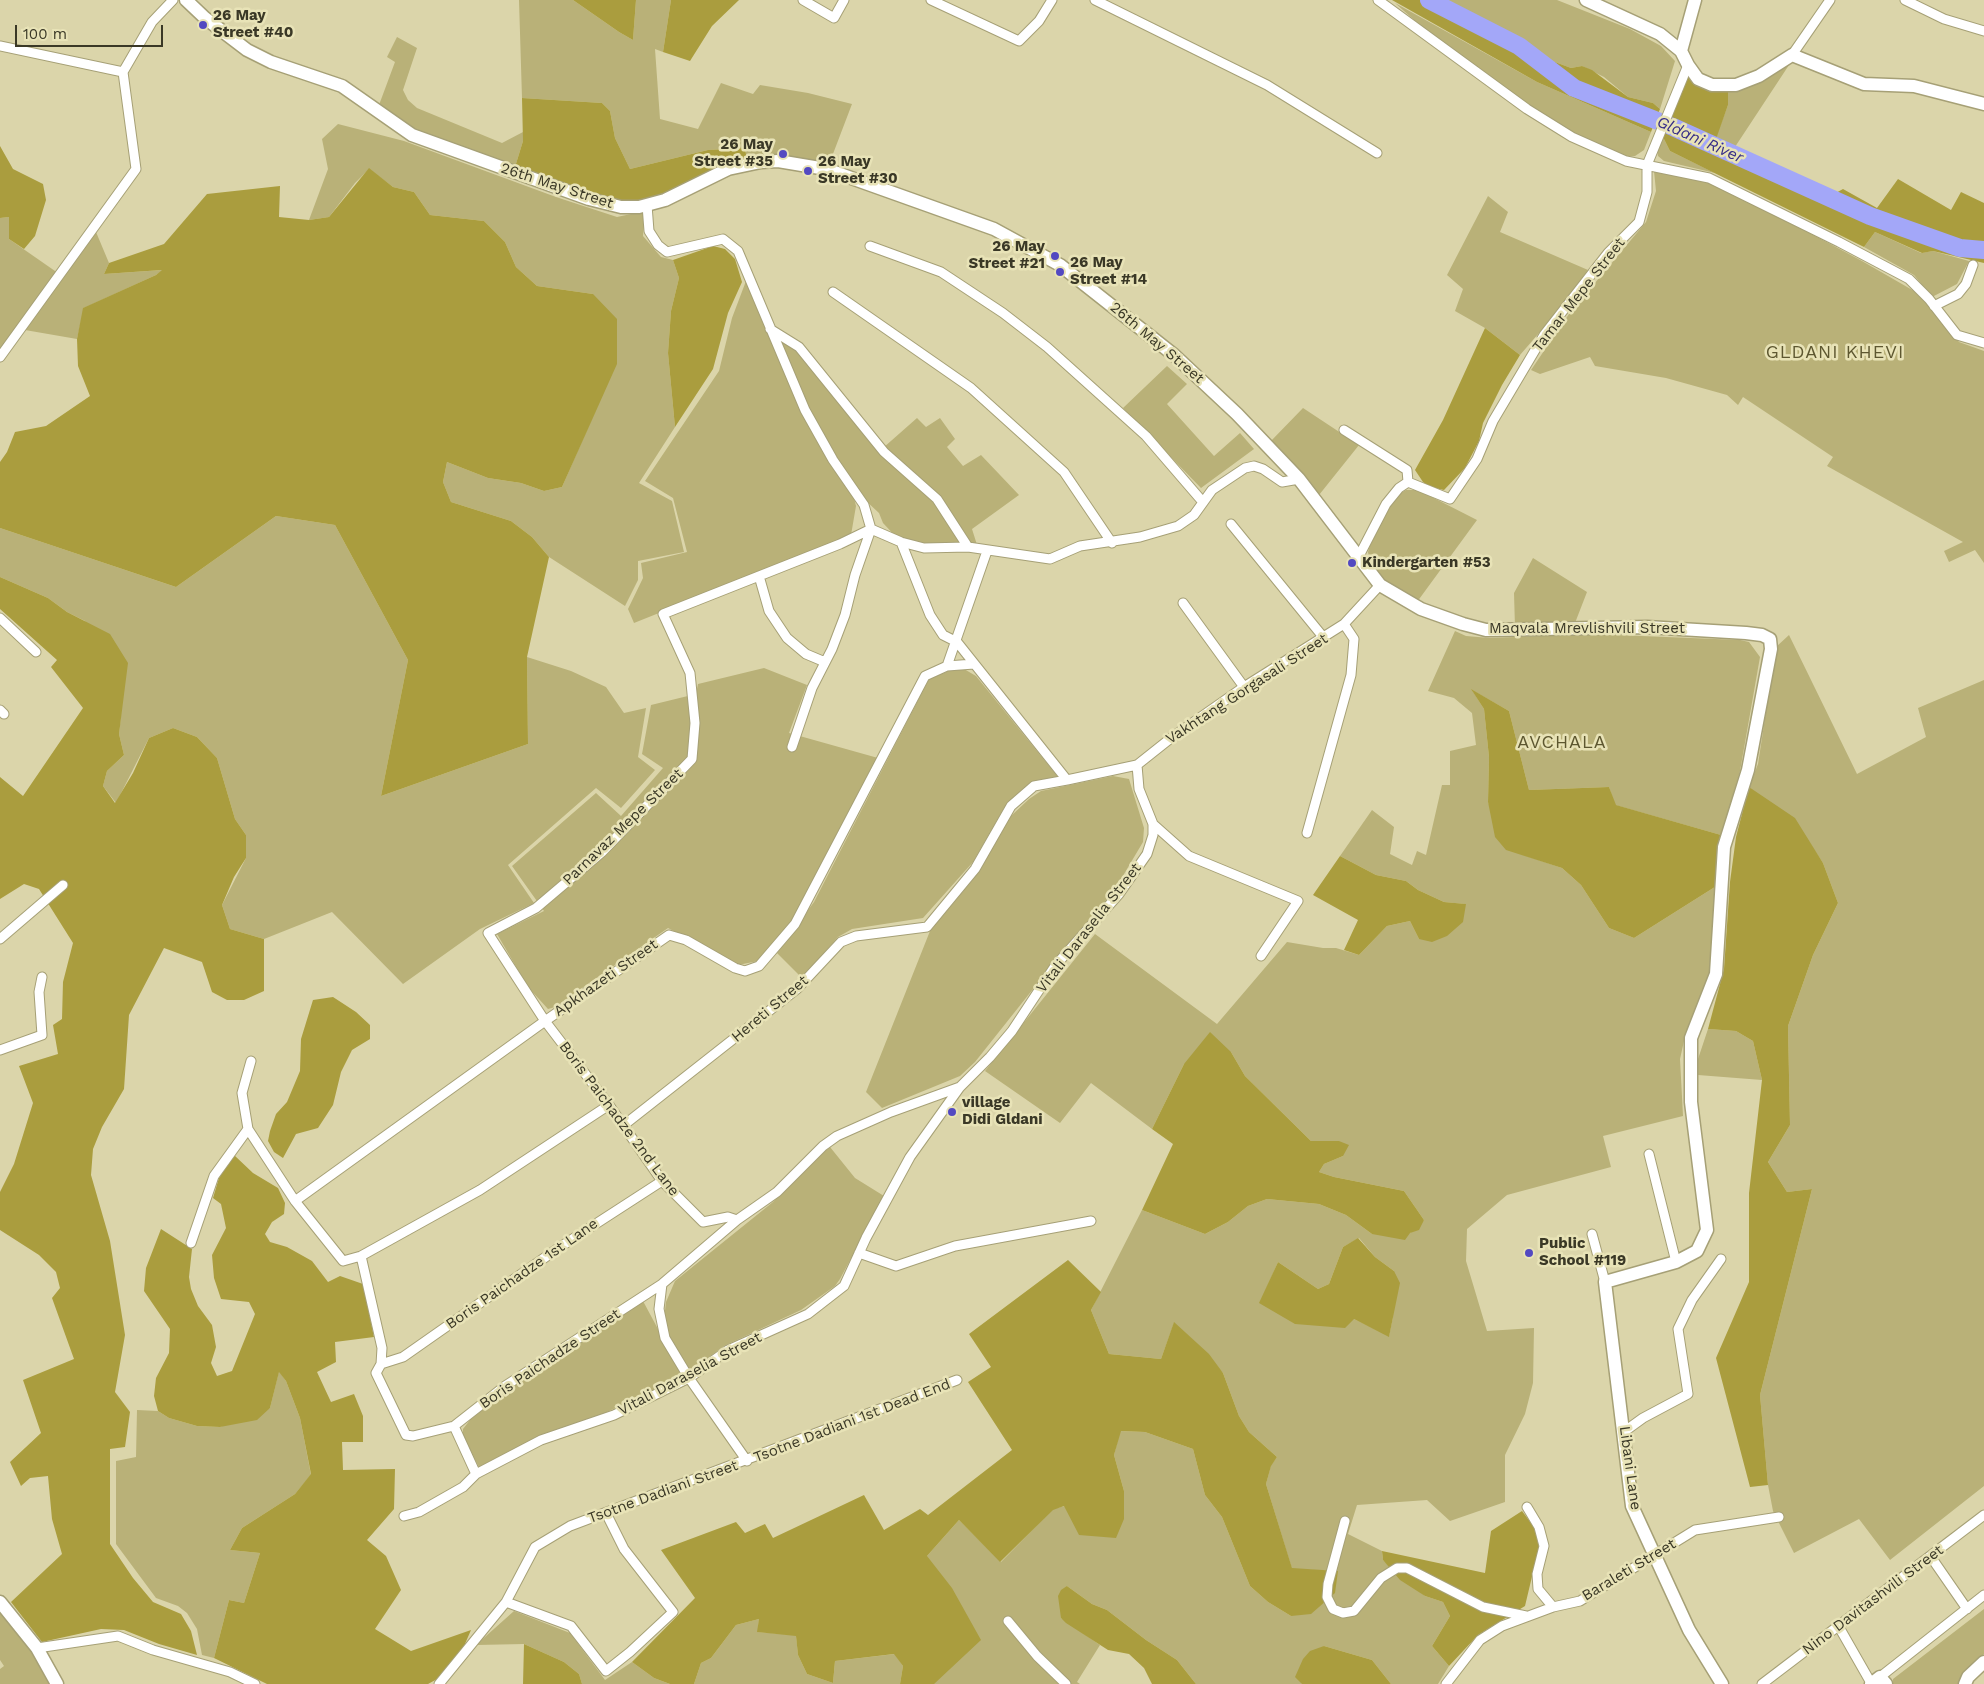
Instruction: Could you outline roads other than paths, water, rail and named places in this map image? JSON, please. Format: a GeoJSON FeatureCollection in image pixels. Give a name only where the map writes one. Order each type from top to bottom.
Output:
{"type":"FeatureCollection","features":[{"type":"Feature","properties":{"kind":"street"},"geometry":{"type":"LineString","coordinates":[[0,357],[136,169],[123,72],[152,22],[173,0]]}},
{"type":"Feature","properties":{"kind":"street","name":"26th May Street"},"geometry":{"type":"LineString","coordinates":[[186,0],[205,18],[247,50],[271,62],[342,86],[412,135],[589,199],[622,207],[647,205],[665,200],[728,169],[761,162],[778,162],[826,169],[994,229],[1060,265],[1142,328],[1237,414],[1299,479],[1380,585]]}},
{"type":"Feature","properties":{"kind":"street"},"geometry":{"type":"LineString","coordinates":[[803,0],[834,18],[844,0]]}},
{"type":"Feature","properties":{"kind":"street"},"geometry":{"type":"LineString","coordinates":[[931,0],[1019,40],[1039,22],[1052,0]]}},
{"type":"Feature","properties":{"kind":"street"},"geometry":{"type":"LineString","coordinates":[[1095,0],[1267,85],[1377,153]]}},
{"type":"Feature","properties":{"kind":"street"},"geometry":{"type":"LineString","coordinates":[[1378,0],[1527,110],[1572,137],[1626,162],[1709,178],[1909,279],[1957,335],[1984,343]]}},
{"type":"Feature","properties":{"kind":"street"},"geometry":{"type":"LineString","coordinates":[[1586,0],[1660,34],[1681,51],[1698,79],[1712,85],[1736,84],[1759,76],[1792,55],[1830,0]]}},
{"type":"Feature","properties":{"kind":"street"},"geometry":{"type":"LineString","coordinates":[[1681,51],[1695,0]]}},
{"type":"Feature","properties":{"kind":"street"},"geometry":{"type":"LineString","coordinates":[[1905,0],[1944,19],[1984,31]]}},
{"type":"Feature","properties":{"kind":"street"},"geometry":{"type":"LineString","coordinates":[[0,46],[123,72]]}},
{"type":"Feature","properties":{"kind":"street"},"geometry":{"type":"LineString","coordinates":[[1792,55],[1864,84],[1914,86],[1984,104]]}},
{"type":"Feature","properties":{"kind":"street"},"geometry":{"type":"LineString","coordinates":[[1647,165],[1667,111],[1688,65]]}},
{"type":"Feature","properties":{"kind":"street","name":"Tamar Mepe Street"},"geometry":{"type":"LineString","coordinates":[[1408,482],[1450,499],[1477,459],[1493,421],[1544,335],[1608,253],[1639,222],[1647,192],[1647,165]]}},
{"type":"Feature","properties":{"kind":"street"},"geometry":{"type":"LineString","coordinates":[[647,205],[649,232],[658,245],[667,252],[723,239],[738,251],[805,410],[833,460],[864,505],[870,529],[845,614],[812,688],[792,747]]}},
{"type":"Feature","properties":{"kind":"street"},"geometry":{"type":"LineString","coordinates":[[870,246],[942,272],[1003,313],[1047,347],[1146,436],[1202,501]]}},
{"type":"Feature","properties":{"kind":"street"},"geometry":{"type":"LineString","coordinates":[[1934,306],[1958,294],[1966,284],[1973,265]]}},
{"type":"Feature","properties":{"kind":"street"},"geometry":{"type":"LineString","coordinates":[[833,292],[971,388],[1064,472],[1112,543]]}},
{"type":"Feature","properties":{"kind":"street"},"geometry":{"type":"LineString","coordinates":[[770,329],[799,347],[884,452],[937,499],[968,548]]}},
{"type":"Feature","properties":{"kind":"street"},"geometry":{"type":"LineString","coordinates":[[1344,430],[1407,470],[1408,482],[1399,488],[1386,504],[1358,558]]}},
{"type":"Feature","properties":{"kind":"street"},"geometry":{"type":"LineString","coordinates":[[870,529],[901,542],[924,548],[968,548],[1050,559],[1080,546],[1112,543],[1178,526],[1194,515],[1202,501],[1212,490],[1246,468],[1254,466],[1262,469],[1282,482],[1299,479]]}},
{"type":"Feature","properties":{"kind":"street"},"geometry":{"type":"LineString","coordinates":[[1231,524],[1324,638]]}},
{"type":"Feature","properties":{"kind":"street","name":"Parnavaz Mepe Street"},"geometry":{"type":"LineString","coordinates":[[488,933],[536,908],[602,852],[692,759],[695,723],[690,674],[663,614],[870,529]]}},
{"type":"Feature","properties":{"kind":"street"},"geometry":{"type":"LineString","coordinates":[[901,542],[930,615],[943,635],[957,642],[1067,780]]}},
{"type":"Feature","properties":{"kind":"street"},"geometry":{"type":"LineString","coordinates":[[947,666],[957,642],[987,551]]}},
{"type":"Feature","properties":{"kind":"street"},"geometry":{"type":"LineString","coordinates":[[759,576],[770,611],[787,638],[806,654],[825,662]]}},
{"type":"Feature","properties":{"kind":"street","name":"Vakhtang Gorgasali Street"},"geometry":{"type":"LineString","coordinates":[[1067,780],[1138,765],[1171,738],[1244,687],[1344,624],[1380,585]]}},
{"type":"Feature","properties":{"kind":"street","name":"Maqvala Mrevlishvili Street"},"geometry":{"type":"LineString","coordinates":[[1380,585],[1421,609],[1486,630],[1648,627],[1746,633],[1762,635],[1770,639],[1771,649],[1748,770],[1724,847],[1716,974],[1691,1038],[1691,1102],[1707,1230],[1697,1251],[1676,1262],[1605,1282]]}},
{"type":"Feature","properties":{"kind":"street"},"geometry":{"type":"LineString","coordinates":[[1183,603],[1244,687]]}},
{"type":"Feature","properties":{"kind":"street"},"geometry":{"type":"LineString","coordinates":[[0,618],[36,652]]}},
{"type":"Feature","properties":{"kind":"street"},"geometry":{"type":"LineString","coordinates":[[1307,833],[1352,676],[1354,639],[1344,624]]}},
{"type":"Feature","properties":{"kind":"street","name":"Apkhazeti Street"},"geometry":{"type":"LineString","coordinates":[[295,1201],[545,1021],[669,935],[686,940],[735,968],[745,971],[759,966],[795,924],[925,676],[947,666],[974,664]]}},
{"type":"Feature","properties":{"kind":"street"},"geometry":{"type":"LineString","coordinates":[[1138,765],[1139,789],[1153,824],[1189,856],[1298,901],[1261,956]]}},
{"type":"Feature","properties":{"kind":"street","name":"Hereti Street"},"geometry":{"type":"LineString","coordinates":[[624,1125],[797,989],[841,942],[856,936],[927,927],[975,869],[1012,806],[1034,786],[1067,780]]}},
{"type":"Feature","properties":{"kind":"street","name":"Vitali Daraselia Street"},"geometry":{"type":"LineString","coordinates":[[404,1516],[419,1512],[463,1487],[476,1474],[541,1440],[614,1415],[689,1378],[728,1350],[808,1314],[844,1286],[859,1253],[910,1157],[960,1086],[990,1057],[1012,1031],[1061,958],[1119,894],[1151,845],[1153,824]]}},
{"type":"Feature","properties":{"kind":"street"},"geometry":{"type":"LineString","coordinates":[[0,938],[63,885]]}},
{"type":"Feature","properties":{"kind":"street","name":"Boris Paichadze 2nd Lane"},"geometry":{"type":"LineString","coordinates":[[488,933],[545,1021],[624,1125],[662,1181],[703,1222],[728,1218],[737,1220]]}},
{"type":"Feature","properties":{"kind":"street"},"geometry":{"type":"LineString","coordinates":[[0,1050],[42,1034],[39,992],[42,977]]}},
{"type":"Feature","properties":{"kind":"street"},"geometry":{"type":"LineString","coordinates":[[251,1061],[242,1093],[248,1129],[295,1201],[343,1261],[361,1256],[480,1190],[609,1105]]}},
{"type":"Feature","properties":{"kind":"street","name":"Boris Paichadze Street"},"geometry":{"type":"LineString","coordinates":[[361,1256],[382,1348],[381,1364],[376,1373],[406,1435],[413,1436],[454,1426],[505,1386],[662,1284],[737,1220],[777,1192],[823,1146],[837,1136],[891,1112],[960,1086]]}},
{"type":"Feature","properties":{"kind":"street"},"geometry":{"type":"LineString","coordinates":[[191,1243],[214,1176],[248,1129]]}},
{"type":"Feature","properties":{"kind":"street"},"geometry":{"type":"LineString","coordinates":[[1649,1154],[1676,1262]]}},
{"type":"Feature","properties":{"kind":"street","name":"Boris Paichadze 1st Lane"},"geometry":{"type":"LineString","coordinates":[[381,1364],[403,1357],[564,1244],[662,1181]]}},
{"type":"Feature","properties":{"kind":"street"},"geometry":{"type":"LineString","coordinates":[[859,1253],[896,1266],[955,1246],[1090,1221]]}},
{"type":"Feature","properties":{"kind":"street","name":"Libani Lane"},"geometry":{"type":"LineString","coordinates":[[1592,1234],[1605,1282],[1617,1392],[1625,1431],[1632,1506],[1689,1630],[1722,1684]]}},
{"type":"Feature","properties":{"kind":"street"},"geometry":{"type":"LineString","coordinates":[[1625,1431],[1643,1418],[1688,1394],[1678,1328],[1692,1300],[1721,1259]]}},
{"type":"Feature","properties":{"kind":"street","name":"Tsotne Dadiani Street"},"geometry":{"type":"LineString","coordinates":[[439,1684],[506,1602],[536,1547],[570,1526],[747,1461],[689,1378],[665,1338],[659,1309],[662,1284]]}},
{"type":"Feature","properties":{"kind":"street","name":"Tsotne Dadiani 1st Dead End"},"geometry":{"type":"LineString","coordinates":[[747,1461],[957,1380]]}},
{"type":"Feature","properties":{"kind":"street"},"geometry":{"type":"LineString","coordinates":[[454,1426],[476,1474]]}},
{"type":"Feature","properties":{"kind":"street"},"geometry":{"type":"LineString","coordinates":[[1527,1507],[1539,1527],[1544,1546],[1537,1574],[1538,1589],[1553,1607]]}},
{"type":"Feature","properties":{"kind":"street"},"geometry":{"type":"LineString","coordinates":[[506,1602],[571,1626],[606,1671],[630,1652],[673,1612],[624,1550],[606,1513]]}},
{"type":"Feature","properties":{"kind":"street","name":"Nino Davitashvili Street"},"geometry":{"type":"LineString","coordinates":[[1762,1684],[1984,1515]]}},
{"type":"Feature","properties":{"kind":"street","name":"Baraleti Street"},"geometry":{"type":"LineString","coordinates":[[1446,1684],[1480,1640],[1502,1626],[1553,1607],[1580,1601],[1695,1530],[1779,1517]]}},
{"type":"Feature","properties":{"kind":"street"},"geometry":{"type":"LineString","coordinates":[[1346,1521],[1328,1584],[1327,1597],[1333,1609],[1343,1613],[1354,1611],[1381,1578],[1397,1568],[1407,1568],[1483,1606],[1510,1614],[1529,1616]]}},
{"type":"Feature","properties":{"kind":"street"},"geometry":{"type":"LineString","coordinates":[[1931,1557],[1967,1609]]}},
{"type":"Feature","properties":{"kind":"street"},"geometry":{"type":"LineString","coordinates":[[1838,1627],[1877,1682],[1984,1595]]}},
{"type":"Feature","properties":{"kind":"street"},"geometry":{"type":"LineString","coordinates":[[0,1602],[36,1648],[57,1684]]}},
{"type":"Feature","properties":{"kind":"street"},"geometry":{"type":"LineString","coordinates":[[1008,1620],[1037,1656],[1066,1684]]}},
{"type":"Feature","properties":{"kind":"street"},"geometry":{"type":"LineString","coordinates":[[36,1648],[118,1636],[153,1650],[230,1672],[255,1684]]}},
{"type":"Feature","properties":{"kind":"street"},"geometry":{"type":"LineString","coordinates":[[1965,1684],[1968,1677],[1984,1662]]}},
{"type":"Feature","properties":{"kind":"waterway","name":"Gldani River"},"geometry":{"type":"LineString","coordinates":[[1429,0],[1519,46],[1574,88],[1673,127],[1870,216],[1960,248],[1984,250]]}},
{"type":"Feature","properties":{"kind":"place","name":"26 May Street #40"},"geometry":{"type":"Point","coordinates":[203,25]}},
{"type":"Feature","properties":{"kind":"place","name":"26 May Street #35"},"geometry":{"type":"Point","coordinates":[783,154]}},
{"type":"Feature","properties":{"kind":"place","name":"26 May Street #30"},"geometry":{"type":"Point","coordinates":[808,171]}},
{"type":"Feature","properties":{"kind":"place","name":"26 May Street #21"},"geometry":{"type":"Point","coordinates":[1055,256]}},
{"type":"Feature","properties":{"kind":"place","name":"26 May Street #14"},"geometry":{"type":"Point","coordinates":[1060,272]}},
{"type":"Feature","properties":{"kind":"place","name":"Kindergarten #53"},"geometry":{"type":"Point","coordinates":[1352,563]}},
{"type":"Feature","properties":{"kind":"place","name":"village Didi Gldani"},"geometry":{"type":"Point","coordinates":[952,1112]}},
{"type":"Feature","properties":{"kind":"place","name":"Public School #119"},"geometry":{"type":"Point","coordinates":[1529,1253]}},
{"type":"Feature","properties":{"kind":"district","name":"GLDANI KHEVI"},"geometry":{"type":"Point","coordinates":[1835,353]}},
{"type":"Feature","properties":{"kind":"district","name":"AVCHALA"},"geometry":{"type":"Point","coordinates":[1562,743]}}]}
